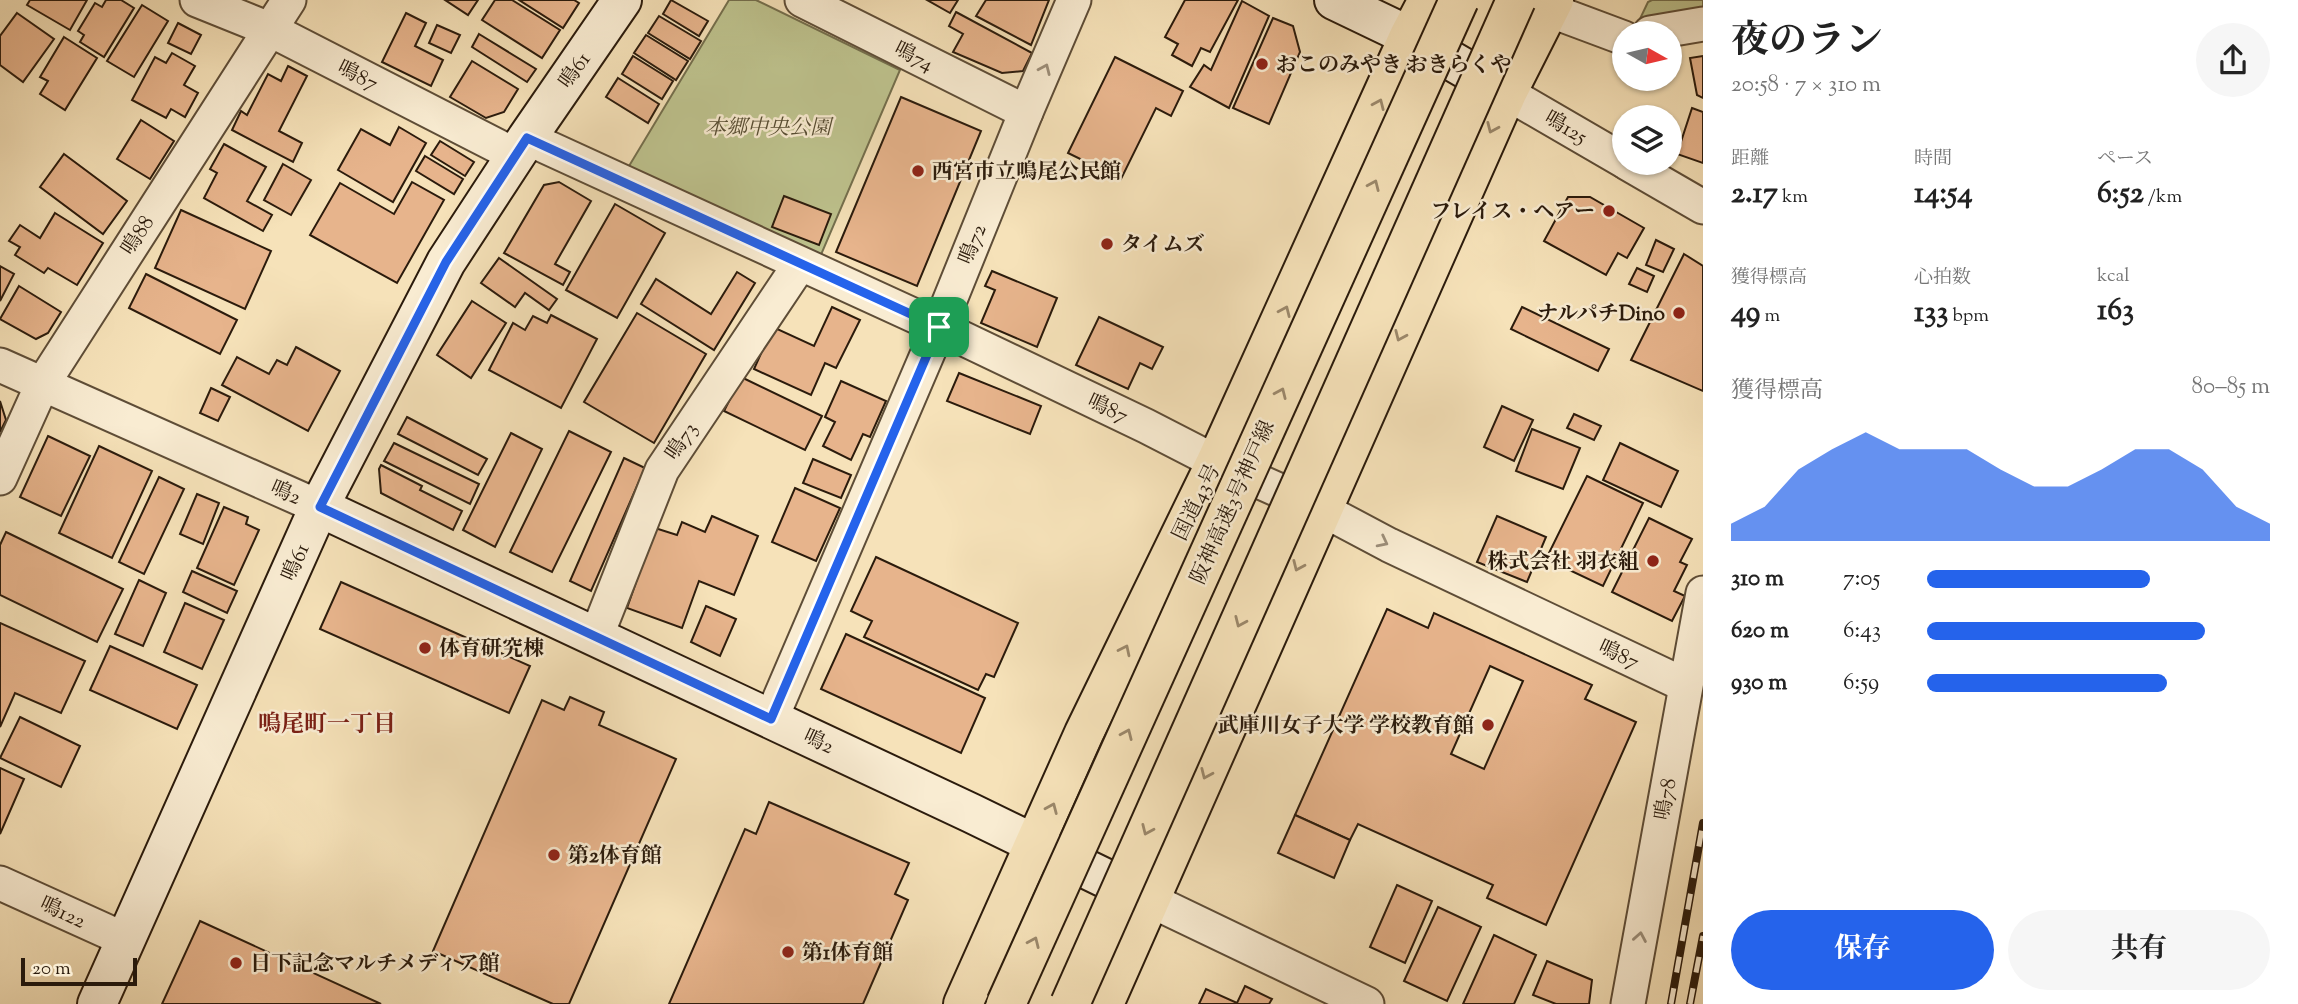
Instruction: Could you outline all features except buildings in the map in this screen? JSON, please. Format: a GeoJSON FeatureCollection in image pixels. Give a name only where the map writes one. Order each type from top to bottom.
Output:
{"type":"FeatureCollection","features":[{"type":"Feature","properties":{"kind":"highway","name":"国道43号"},"geometry":{"type":"LineString","coordinates":[[963,1004],[1084,733],[1216,462],[1409,36],[1428,0]]}},
{"type":"Feature","properties":{"kind":"highway","name":"阪神高速3号神戸線"},"geometry":{"type":"LineString","coordinates":[[1006,1004],[1459,0]]}},
{"type":"Feature","properties":{"kind":"highway"},"geometry":{"type":"LineString","coordinates":[[1104,1004],[1507,93],[1540,3]]}},
{"type":"Feature","properties":{"kind":"highway"},"geometry":{"type":"LineString","coordinates":[[1070,1004],[1540,3]]}},
{"type":"Feature","properties":{"kind":"street","name":"鳴87"},"geometry":{"type":"LineString","coordinates":[[197,0],[269,29],[522,147],[800,264],[939,327],[1685,685]]}},
{"type":"Feature","properties":{"kind":"street","name":"鳴88"},"geometry":{"type":"LineString","coordinates":[[0,478],[42,385],[289,0]]}},
{"type":"Feature","properties":{"kind":"street","name":"鳴61"},"geometry":{"type":"LineString","coordinates":[[97,1004],[320,507],[446,262],[622,0]]}},
{"type":"Feature","properties":{"kind":"street","name":"鳴74"},"geometry":{"type":"LineString","coordinates":[[802,0],[1026,112]]}},
{"type":"Feature","properties":{"kind":"street","name":"鳴72"},"geometry":{"type":"LineString","coordinates":[[771,719],[939,327],[1074,0]]}},
{"type":"Feature","properties":{"kind":"street"},"geometry":{"type":"LineString","coordinates":[[1334,0],[1409,36],[1507,93]]}},
{"type":"Feature","properties":{"kind":"street"},"geometry":{"type":"LineString","coordinates":[[1540,3],[1612,33]]}},
{"type":"Feature","properties":{"kind":"street"},"geometry":{"type":"LineString","coordinates":[[1682,28],[1703,24]]}},
{"type":"Feature","properties":{"kind":"street","name":"鳴125"},"geometry":{"type":"LineString","coordinates":[[1507,93],[1612,154]]}},
{"type":"Feature","properties":{"kind":"street","name":"鳴125"},"geometry":{"type":"LineString","coordinates":[[1648,175],[1703,207]]}},
{"type":"Feature","properties":{"kind":"street","name":"鳴73"},"geometry":{"type":"LineString","coordinates":[[596,637],[662,470],[800,264]]}},
{"type":"Feature","properties":{"kind":"street","name":"鳴2"},"geometry":{"type":"LineString","coordinates":[[0,365],[320,507],[1036,844],[1367,1004]]}},
{"type":"Feature","properties":{"kind":"street","name":"鳴78"},"geometry":{"type":"LineString","coordinates":[[1628,1004],[1703,593]]}},
{"type":"Feature","properties":{"kind":"street","name":"鳴122"},"geometry":{"type":"LineString","coordinates":[[0,883],[126,940]]}},
{"type":"Feature","properties":{"kind":"green space","name":"本郷中央公園"},"geometry":{"type":"Polygon","coordinates":[[[729,0],[756,0],[900,70],[817,264],[626,171],[729,0]]]}},
{"type":"Feature","properties":{"kind":"green space"},"geometry":{"type":"Polygon","coordinates":[[[1703,0],[1703,9],[1639,21],[1648,2],[1703,0]]]}},
{"type":"Feature","properties":{"kind":"railway"},"geometry":{"type":"LineString","coordinates":[[1671,1004],[1703,823]]}},
{"type":"Feature","properties":{"kind":"railway"},"geometry":{"type":"LineString","coordinates":[[1690,1004],[1703,936]]}},
{"type":"Feature","properties":{"kind":"place","name":"おこのみやき おきらくや"},"geometry":{"type":"Point","coordinates":[1262,64]}},
{"type":"Feature","properties":{"kind":"place","name":"西宮市立鳴尾公民館"},"geometry":{"type":"Point","coordinates":[918,171]}},
{"type":"Feature","properties":{"kind":"place","name":"フレイス・ヘアー"},"geometry":{"type":"Point","coordinates":[1609,211]}},
{"type":"Feature","properties":{"kind":"place","name":"タイムズ"},"geometry":{"type":"Point","coordinates":[1107,244]}},
{"type":"Feature","properties":{"kind":"place","name":"ナルパチDino"},"geometry":{"type":"Point","coordinates":[1679,313]}},
{"type":"Feature","properties":{"kind":"place","name":"株式会社 羽衣組"},"geometry":{"type":"Point","coordinates":[1653,561]}},
{"type":"Feature","properties":{"kind":"place","name":"体育研究棟"},"geometry":{"type":"Point","coordinates":[425,648]}},
{"type":"Feature","properties":{"kind":"place","name":"武庫川女子大学 学校教育館"},"geometry":{"type":"Point","coordinates":[1488,725]}},
{"type":"Feature","properties":{"kind":"place","name":"第2体育館"},"geometry":{"type":"Point","coordinates":[554,855]}},
{"type":"Feature","properties":{"kind":"place","name":"第1体育館"},"geometry":{"type":"Point","coordinates":[788,952]}},
{"type":"Feature","properties":{"kind":"place","name":"日下記念マルチメディア館"},"geometry":{"type":"Point","coordinates":[236,963]}},
{"type":"Feature","properties":{"kind":"district","name":"鳴尾町一丁目"},"geometry":{"type":"Point","coordinates":[327,723]}},
{"type":"Feature","properties":{"kind":"route"},"geometry":{"type":"LineString","coordinates":[[527,138],[939,327],[771,719],[320,507],[446,262],[527,138]]}}]}
